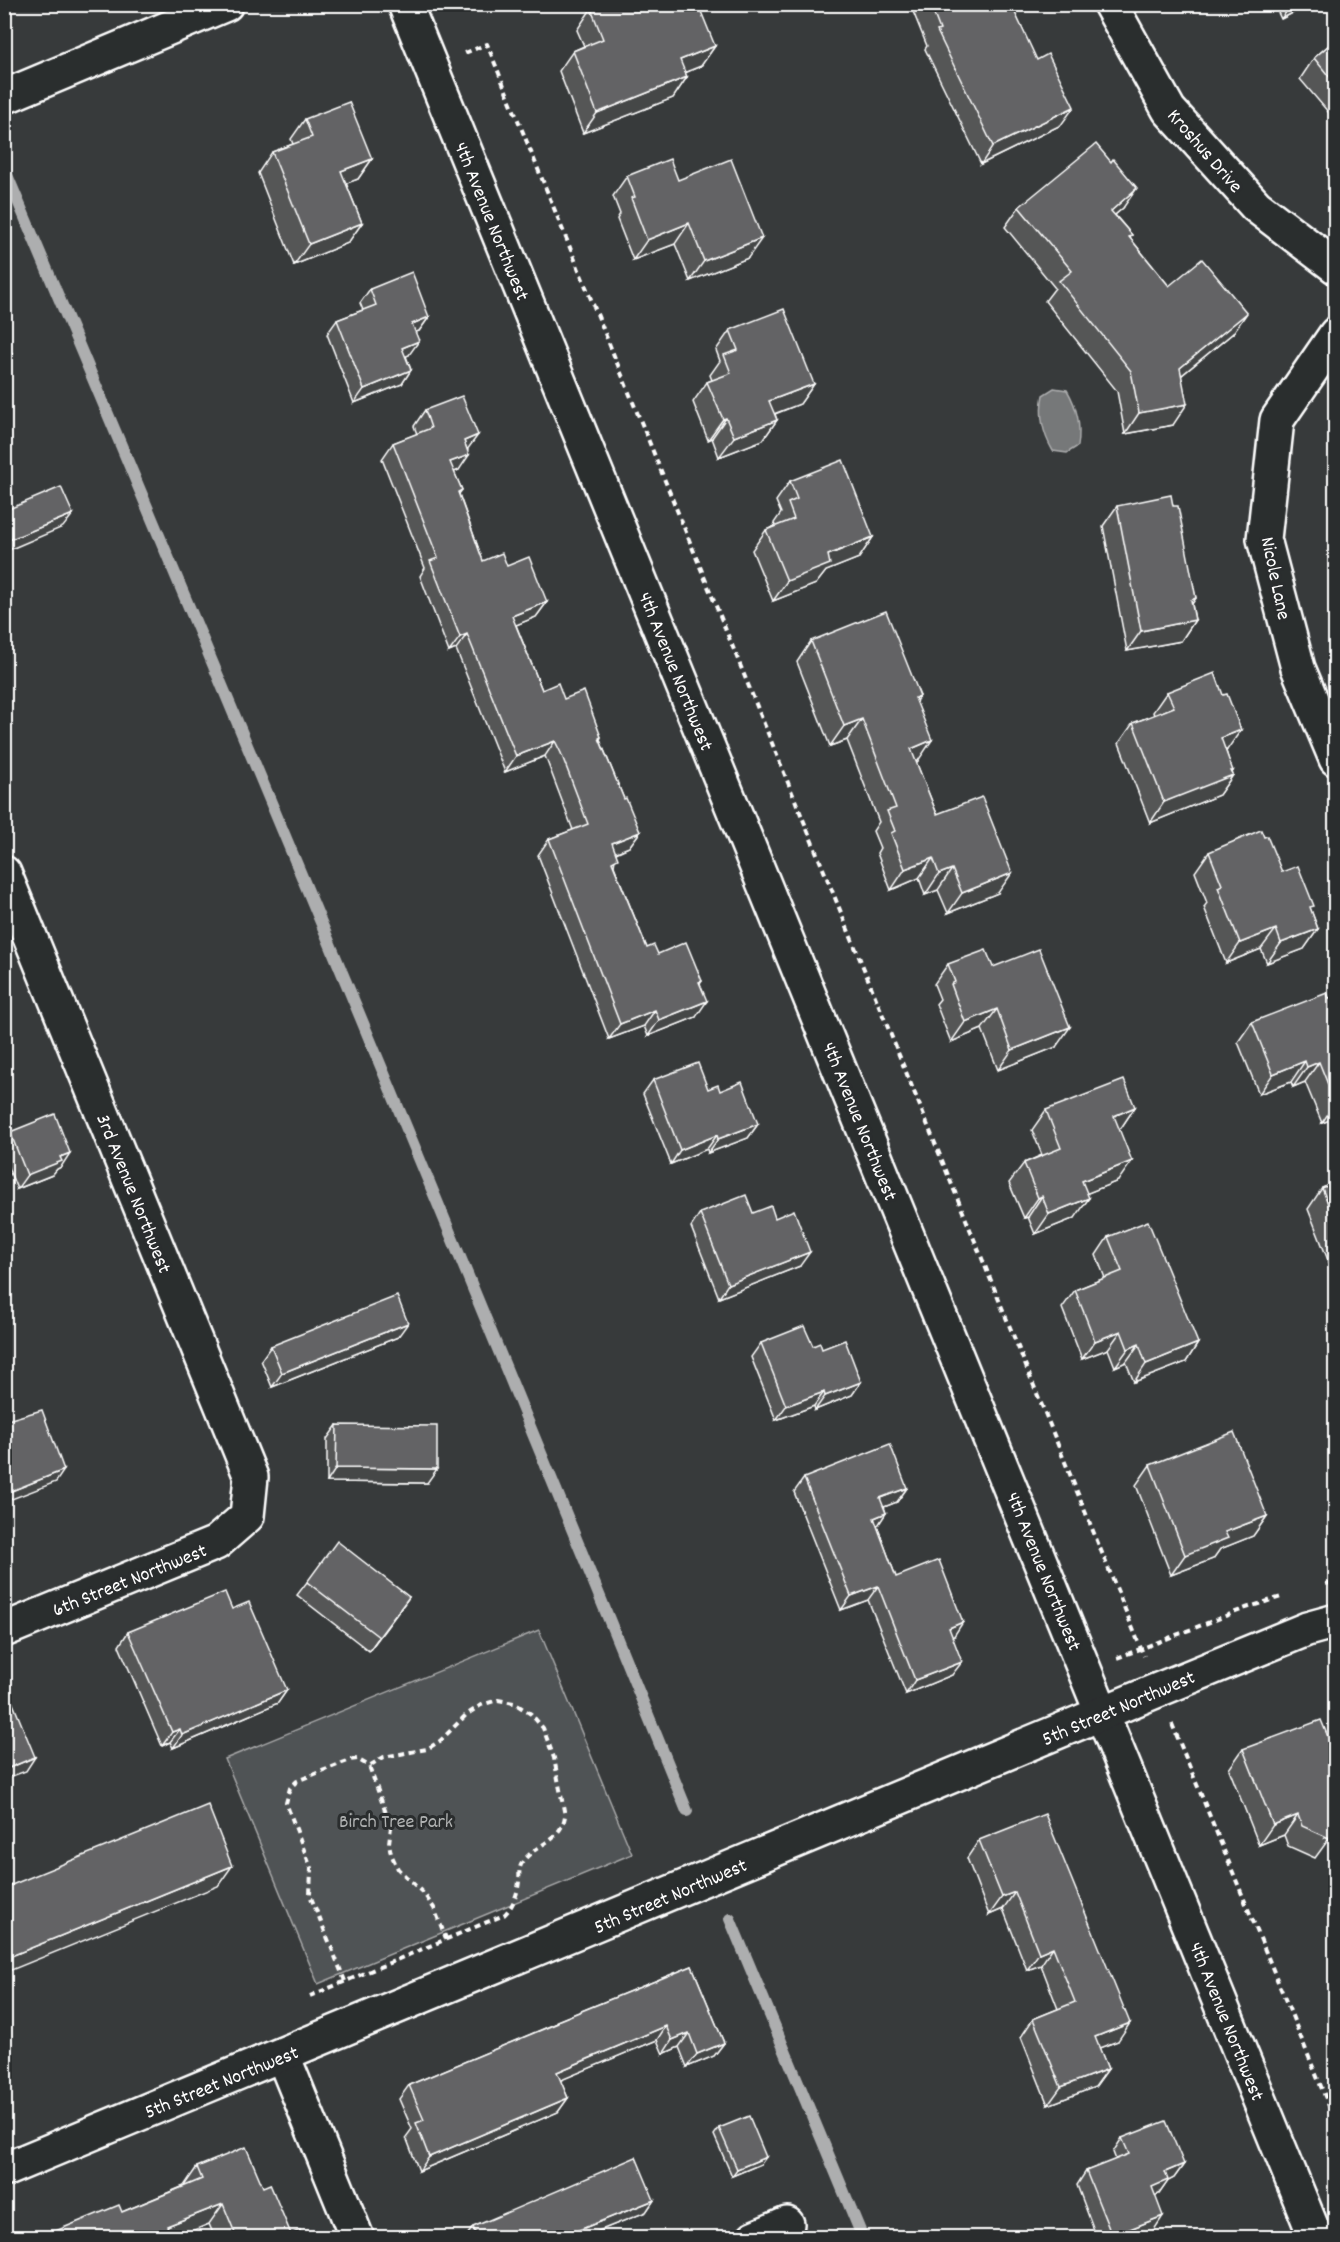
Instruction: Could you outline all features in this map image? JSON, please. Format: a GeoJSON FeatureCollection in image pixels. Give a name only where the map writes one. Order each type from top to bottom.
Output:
{"type":"FeatureCollection","features":[{"type":"Feature","properties":{"kind":"street"},"geometry":{"type":"LineString","coordinates":[[4,97],[226,4]]}},
{"type":"Feature","properties":{"kind":"street","name":"4th Avenue Northwest"},"geometry":{"type":"LineString","coordinates":[[405,4],[1316,2238]]}},
{"type":"Feature","properties":{"kind":"street","name":"Kroshus Drive"},"geometry":{"type":"LineString","coordinates":[[1110,4],[1169,110],[1256,206],[1335,267]]}},
{"type":"Feature","properties":{"kind":"street","name":"Nicole Lane"},"geometry":{"type":"LineString","coordinates":[[1335,334],[1277,420],[1264,539],[1298,668],[1335,759]]}},
{"type":"Feature","properties":{"kind":"street","name":"3rd Avenue Northwest"},"geometry":{"type":"LineString","coordinates":[[4,873],[251,1477],[247,1516]]}},
{"type":"Feature","properties":{"kind":"street","name":"6th Street Northwest"},"geometry":{"type":"LineString","coordinates":[[4,1630],[216,1543],[247,1516]]}},
{"type":"Feature","properties":{"kind":"street","name":"5th Street Northwest"},"geometry":{"type":"LineString","coordinates":[[4,2170],[283,2056],[1102,1713],[1306,1629],[1335,1621]]}},
{"type":"Feature","properties":{"kind":"street"},"geometry":{"type":"LineString","coordinates":[[283,2056],[357,2238]]}},
{"type":"Feature","properties":{"kind":"street"},"geometry":{"type":"LineString","coordinates":[[753,2238],[787,2224]]}},
{"type":"Feature","properties":{"kind":"path"},"geometry":{"type":"LineString","coordinates":[[431,68],[487,44],[1335,2123]]}},
{"type":"Feature","properties":{"kind":"path"},"geometry":{"type":"LineString","coordinates":[[1324,1584],[1335,1581]]}},
{"type":"Feature","properties":{"kind":"path"},"geometry":{"type":"LineString","coordinates":[[1086,1672],[1140,1648],[1246,1608],[1291,1594]]}},
{"type":"Feature","properties":{"kind":"path"},"geometry":{"type":"LineString","coordinates":[[309,1996],[504,1915],[510,1910],[516,1896],[523,1861],[555,1836],[563,1826],[565,1816],[555,1758],[543,1728],[531,1714],[514,1703],[498,1700],[481,1705],[466,1715],[440,1741],[427,1749],[384,1757],[369,1766]]}},
{"type":"Feature","properties":{"kind":"path"},"geometry":{"type":"LineString","coordinates":[[345,1982],[310,1895],[311,1868],[286,1803],[290,1788],[297,1781],[357,1759],[369,1766],[391,1827],[389,1843],[398,1869],[424,1894],[434,1908],[463,1981]]}},
{"type":"Feature","properties":{"kind":"green space","name":"Birch Tree Park"},"geometry":{"type":"Polygon","coordinates":[[[539,1630],[632,1854],[318,1984],[225,1759],[539,1630]]]}},
{"type":"Feature","properties":{"kind":"shaded area"},"geometry":{"type":"Polygon","coordinates":[[[1054,388],[1067,390],[1077,417],[1078,446],[1067,453],[1053,451],[1043,424],[1041,409],[1043,395],[1054,388]]]}},
{"type":"Feature","properties":{"kind":"building"},"geometry":{"type":"Polygon","coordinates":[[[604,4],[698,4],[715,46],[680,60],[687,77],[597,113],[573,51],[603,39],[591,9],[604,4]]]}},
{"type":"Feature","properties":{"kind":"building"},"geometry":{"type":"Polygon","coordinates":[[[930,4],[983,4],[985,8],[992,4],[1011,4],[1037,60],[1048,54],[1074,107],[993,146],[937,31],[940,30],[930,4]]]}},
{"type":"Feature","properties":{"kind":"building"},"geometry":{"type":"Polygon","coordinates":[[[1335,40],[1335,84],[1314,58],[1335,40]]]}},
{"type":"Feature","properties":{"kind":"building"},"geometry":{"type":"Polygon","coordinates":[[[349,102],[372,159],[341,171],[362,223],[309,244],[272,152],[312,137],[305,119],[349,102]]]}},
{"type":"Feature","properties":{"kind":"building"},"geometry":{"type":"Polygon","coordinates":[[[1096,144],[1111,162],[1113,159],[1137,188],[1111,211],[1132,235],[1129,237],[1169,286],[1202,259],[1247,313],[1180,368],[1187,404],[1139,413],[1131,371],[1059,281],[1072,271],[1019,207],[1096,144]]]}},
{"type":"Feature","properties":{"kind":"building"},"geometry":{"type":"Polygon","coordinates":[[[670,159],[678,180],[731,159],[762,238],[704,261],[689,223],[647,240],[631,198],[635,197],[627,176],[670,159]]]}},
{"type":"Feature","properties":{"kind":"building"},"geometry":{"type":"Polygon","coordinates":[[[412,272],[429,317],[412,324],[419,341],[402,348],[411,370],[364,389],[337,320],[376,305],[370,289],[412,272]]]}},
{"type":"Feature","properties":{"kind":"building"},"geometry":{"type":"Polygon","coordinates":[[[784,309],[814,384],[769,401],[777,420],[734,437],[726,418],[723,419],[707,382],[731,373],[724,355],[738,350],[730,330],[784,309]]]}},
{"type":"Feature","properties":{"kind":"building"},"geometry":{"type":"Polygon","coordinates":[[[4,337],[12,354],[4,357],[4,337]]]}},
{"type":"Feature","properties":{"kind":"building"},"geometry":{"type":"Polygon","coordinates":[[[462,396],[478,435],[464,441],[469,455],[450,462],[462,490],[458,492],[483,561],[502,553],[507,566],[529,557],[547,602],[512,616],[542,690],[558,683],[564,699],[584,691],[601,737],[599,738],[640,832],[612,843],[618,859],[612,862],[647,948],[654,945],[658,954],[686,942],[702,981],[699,982],[707,1001],[659,1020],[655,1010],[620,1024],[549,839],[588,824],[561,753],[555,741],[516,756],[467,634],[460,637],[430,561],[438,558],[393,443],[431,428],[425,410],[462,396]]]}},
{"type":"Feature","properties":{"kind":"building"},"geometry":{"type":"Polygon","coordinates":[[[843,460],[873,537],[828,555],[830,564],[787,581],[766,530],[794,519],[788,503],[797,499],[790,481],[843,460]]]}},
{"type":"Feature","properties":{"kind":"building"},"geometry":{"type":"Polygon","coordinates":[[[61,487],[73,514],[4,542],[4,511],[61,487]]]}},
{"type":"Feature","properties":{"kind":"building"},"geometry":{"type":"Polygon","coordinates":[[[1171,495],[1173,506],[1178,506],[1196,598],[1191,600],[1195,620],[1141,631],[1117,506],[1171,495]]]}},
{"type":"Feature","properties":{"kind":"building"},"geometry":{"type":"Polygon","coordinates":[[[886,611],[920,696],[915,698],[932,740],[911,749],[937,814],[982,797],[1012,873],[962,893],[952,869],[939,874],[933,858],[905,869],[891,833],[895,831],[887,811],[896,808],[862,719],[844,726],[811,641],[886,611]]]}},
{"type":"Feature","properties":{"kind":"building"},"geometry":{"type":"Polygon","coordinates":[[[1215,673],[1223,695],[1227,694],[1241,730],[1221,738],[1233,775],[1164,802],[1133,723],[1174,707],[1167,692],[1215,673]]]}},
{"type":"Feature","properties":{"kind":"building"},"geometry":{"type":"Polygon","coordinates":[[[1261,830],[1264,837],[1267,836],[1282,872],[1298,866],[1314,906],[1310,907],[1318,929],[1281,943],[1276,929],[1240,943],[1218,887],[1222,885],[1209,852],[1261,830]]]}},
{"type":"Feature","properties":{"kind":"building"},"geometry":{"type":"Polygon","coordinates":[[[1039,949],[1070,1027],[1012,1050],[997,1009],[965,1022],[951,984],[955,982],[948,964],[986,950],[993,967],[1039,949]]]}},
{"type":"Feature","properties":{"kind":"building"},"geometry":{"type":"Polygon","coordinates":[[[1327,993],[1329,998],[1333,997],[1335,1002],[1335,1102],[1319,1062],[1307,1067],[1305,1061],[1273,1074],[1252,1022],[1327,993]]]}},
{"type":"Feature","properties":{"kind":"building"},"geometry":{"type":"Polygon","coordinates":[[[698,1063],[708,1089],[718,1085],[720,1091],[742,1082],[758,1124],[718,1139],[717,1135],[680,1150],[653,1080],[698,1063]]]}},
{"type":"Feature","properties":{"kind":"building"},"geometry":{"type":"Polygon","coordinates":[[[1124,1080],[1135,1107],[1114,1116],[1132,1161],[1082,1181],[1089,1198],[1049,1214],[1042,1196],[1038,1198],[1024,1163],[1061,1148],[1046,1110],[1124,1080]]]}},
{"type":"Feature","properties":{"kind":"building"},"geometry":{"type":"Polygon","coordinates":[[[55,1114],[70,1153],[60,1157],[62,1161],[27,1175],[10,1132],[55,1114]]]}},
{"type":"Feature","properties":{"kind":"building"},"geometry":{"type":"Polygon","coordinates":[[[1335,1183],[1335,1222],[1322,1188],[1335,1183]]]}},
{"type":"Feature","properties":{"kind":"building"},"geometry":{"type":"Polygon","coordinates":[[[746,1195],[753,1213],[771,1206],[775,1218],[794,1210],[810,1252],[728,1284],[700,1213],[746,1195]]]}},
{"type":"Feature","properties":{"kind":"building"},"geometry":{"type":"Polygon","coordinates":[[[1148,1221],[1198,1343],[1146,1364],[1139,1344],[1128,1349],[1121,1331],[1095,1341],[1075,1290],[1122,1271],[1108,1237],[1148,1221]]]}},
{"type":"Feature","properties":{"kind":"building"},"geometry":{"type":"Polygon","coordinates":[[[397,1296],[408,1323],[282,1373],[271,1346],[397,1296]]]}},
{"type":"Feature","properties":{"kind":"building"},"geometry":{"type":"Polygon","coordinates":[[[804,1326],[813,1346],[820,1343],[822,1349],[845,1340],[861,1382],[825,1396],[824,1392],[786,1406],[761,1343],[804,1326]]]}},
{"type":"Feature","properties":{"kind":"building"},"geometry":{"type":"Polygon","coordinates":[[[42,1410],[64,1470],[4,1494],[4,1451],[6,1450],[4,1421],[42,1410]]]}},
{"type":"Feature","properties":{"kind":"building"},"geometry":{"type":"Polygon","coordinates":[[[337,1425],[437,1426],[437,1469],[336,1468],[337,1425]]]}},
{"type":"Feature","properties":{"kind":"building"},"geometry":{"type":"Polygon","coordinates":[[[1234,1432],[1267,1516],[1225,1532],[1228,1538],[1185,1555],[1150,1465],[1234,1432]]]}},
{"type":"Feature","properties":{"kind":"building"},"geometry":{"type":"Polygon","coordinates":[[[890,1444],[907,1488],[880,1498],[886,1513],[874,1518],[896,1577],[939,1560],[963,1622],[949,1628],[962,1662],[915,1680],[878,1586],[851,1596],[804,1478],[890,1444]]]}},
{"type":"Feature","properties":{"kind":"building"},"geometry":{"type":"Polygon","coordinates":[[[337,1541],[409,1597],[379,1637],[307,1582],[337,1541]]]}},
{"type":"Feature","properties":{"kind":"building"},"geometry":{"type":"Polygon","coordinates":[[[225,1592],[232,1609],[249,1602],[287,1690],[182,1735],[180,1729],[172,1732],[128,1632],[225,1592]]]}},
{"type":"Feature","properties":{"kind":"building"},"geometry":{"type":"Polygon","coordinates":[[[12,1701],[35,1757],[4,1770],[4,1704],[12,1701]]]}},
{"type":"Feature","properties":{"kind":"building"},"geometry":{"type":"Polygon","coordinates":[[[1321,1720],[1329,1739],[1335,1736],[1335,1826],[1329,1838],[1302,1826],[1298,1815],[1273,1825],[1243,1749],[1321,1720]]]}},
{"type":"Feature","properties":{"kind":"building"},"geometry":{"type":"Polygon","coordinates":[[[208,1805],[232,1866],[4,1959],[4,1888],[208,1805]]]}},
{"type":"Feature","properties":{"kind":"building"},"geometry":{"type":"Polygon","coordinates":[[[1045,1814],[1130,2023],[1095,2037],[1108,2069],[1061,2087],[1033,2019],[1075,2002],[1053,1947],[1039,1953],[1015,1892],[1002,1897],[979,1840],[1045,1814]]]}},
{"type":"Feature","properties":{"kind":"building"},"geometry":{"type":"Polygon","coordinates":[[[692,1966],[724,2043],[697,2054],[689,2033],[672,2040],[666,2026],[557,2072],[568,2098],[429,2157],[416,2123],[424,2120],[409,2085],[692,1966]]]}},
{"type":"Feature","properties":{"kind":"building"},"geometry":{"type":"Polygon","coordinates":[[[749,2116],[766,2157],[737,2169],[719,2128],[749,2116]]]}},
{"type":"Feature","properties":{"kind":"building"},"geometry":{"type":"Polygon","coordinates":[[[1166,2121],[1184,2164],[1165,2172],[1168,2180],[1152,2187],[1163,2216],[1112,2236],[1086,2171],[1129,2154],[1122,2138],[1166,2121]]]}},
{"type":"Feature","properties":{"kind":"building"},"geometry":{"type":"Polygon","coordinates":[[[246,2147],[263,2187],[270,2184],[291,2234],[300,2230],[303,2238],[237,2238],[223,2204],[167,2226],[172,2238],[47,2238],[46,2235],[119,2205],[122,2212],[202,2179],[197,2167],[246,2147]]]}},
{"type":"Feature","properties":{"kind":"building"},"geometry":{"type":"Polygon","coordinates":[[[636,2157],[654,2200],[559,2238],[477,2238],[473,2227],[636,2157]]]}},
{"type":"Feature","properties":{"kind":"waterway"},"geometry":{"type":"LineString","coordinates":[[7,175],[350,992],[687,1811]]}},
{"type":"Feature","properties":{"kind":"waterway"},"geometry":{"type":"LineString","coordinates":[[730,1919],[863,2238]]}}]}
